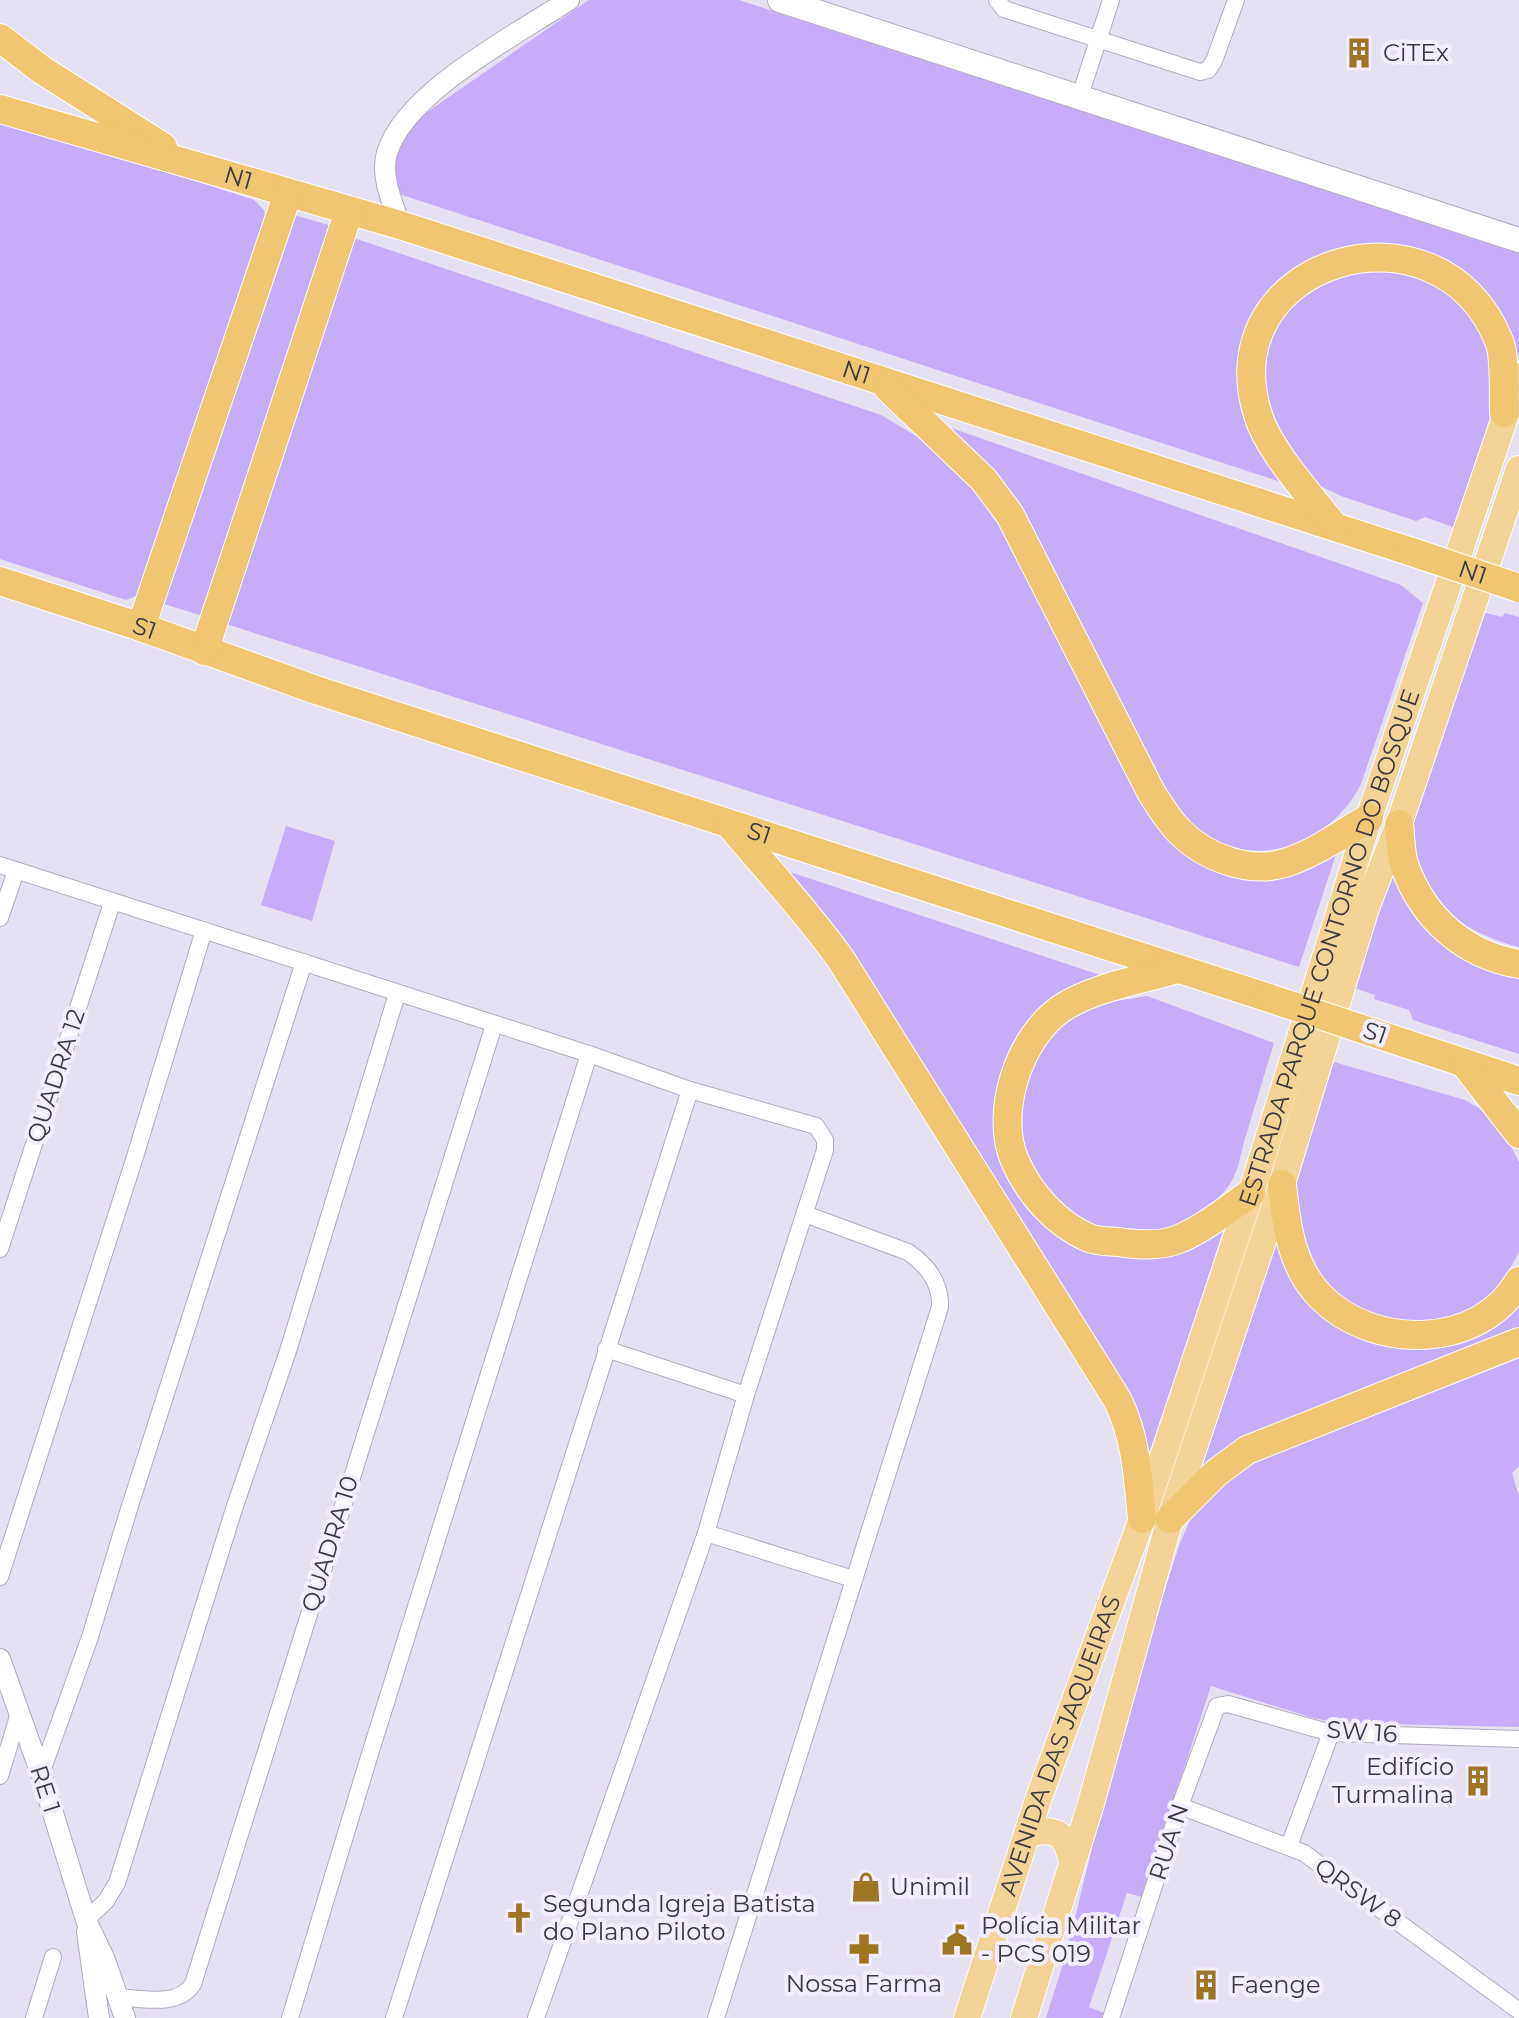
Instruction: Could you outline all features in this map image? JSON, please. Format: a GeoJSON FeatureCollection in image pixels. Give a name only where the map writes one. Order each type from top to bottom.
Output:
{"type":"FeatureCollection","features":[{"type":"Feature","properties":{"kind":"highway"},"geometry":{"type":"LineString","coordinates":[[0,38],[42,70],[191,164]]}},
{"type":"Feature","properties":{"kind":"highway","name":"N1"},"geometry":{"type":"LineString","coordinates":[[0,109],[400,225],[1333,525],[1519,588]]}},
{"type":"Feature","properties":{"kind":"highway"},"geometry":{"type":"LineString","coordinates":[[141,627],[288,193]]}},
{"type":"Feature","properties":{"kind":"highway"},"geometry":{"type":"LineString","coordinates":[[204,651],[349,211]]}},
{"type":"Feature","properties":{"kind":"highway"},"geometry":{"type":"LineString","coordinates":[[1333,525],[1266,435],[1258,416],[1251,375],[1258,339],[1271,310],[1288,290],[1309,274],[1347,259],[1384,257],[1423,264],[1444,275],[1482,310],[1500,343],[1504,413]]}},
{"type":"Feature","properties":{"kind":"highway"},"geometry":{"type":"LineString","coordinates":[[881,382],[984,480],[1010,515],[1151,792],[1179,831],[1194,844],[1217,856],[1264,867],[1284,864],[1304,856],[1369,818]]}},
{"type":"Feature","properties":{"kind":"highway","name":"S1"},"geometry":{"type":"LineString","coordinates":[[0,581],[729,824],[1519,1081]]}},
{"type":"Feature","properties":{"kind":"highway"},"geometry":{"type":"LineString","coordinates":[[729,824],[807,912],[840,958],[1117,1399],[1128,1422],[1135,1454],[1142,1519]]}},
{"type":"Feature","properties":{"kind":"highway"},"geometry":{"type":"LineString","coordinates":[[1399,824],[1404,864],[1431,915],[1457,939],[1477,951],[1501,961],[1519,964]]}},
{"type":"Feature","properties":{"kind":"highway"},"geometry":{"type":"LineString","coordinates":[[1177,969],[1094,993],[1062,1009],[1039,1031],[1021,1055],[1011,1091],[1009,1125],[1014,1159],[1041,1203],[1067,1226],[1091,1239],[1150,1245],[1178,1240],[1251,1193]]}},
{"type":"Feature","properties":{"kind":"highway"},"geometry":{"type":"LineString","coordinates":[[1464,1063],[1519,1134]]}},
{"type":"Feature","properties":{"kind":"highway"},"geometry":{"type":"LineString","coordinates":[[1282,1184],[1287,1230],[1298,1262],[1320,1297],[1352,1321],[1394,1335],[1430,1336],[1465,1326],[1494,1310],[1519,1281]]}},
{"type":"Feature","properties":{"kind":"highway"},"geometry":{"type":"LineString","coordinates":[[1170,1519],[1216,1473],[1247,1450],[1519,1342]]}},
{"type":"Feature","properties":{"kind":"main road"},"geometry":{"type":"LineString","coordinates":[[780,0],[1519,240]]}},
{"type":"Feature","properties":{"kind":"main road","name":"ESTRADA PARQUE CONTORNO DO BOSQUE"},"geometry":{"type":"LineString","coordinates":[[1142,1519],[1251,1193],[1369,818],[1519,376]]}},
{"type":"Feature","properties":{"kind":"main road","name":"ESTRADA PARQUE CONTORNO DO BOSQUE"},"geometry":{"type":"LineString","coordinates":[[1170,1519],[1282,1184],[1366,908],[1399,824],[1519,469]]}},
{"type":"Feature","properties":{"kind":"main road","name":"AVENIDA DAS JAQUEIRAS"},"geometry":{"type":"LineString","coordinates":[[966,2012],[1142,1519]]}},
{"type":"Feature","properties":{"kind":"main road","name":"AVENIDA DAS JAQUEIRAS"},"geometry":{"type":"LineString","coordinates":[[1024,2018],[1090,1807],[1170,1519]]}},
{"type":"Feature","properties":{"kind":"main road"},"geometry":{"type":"LineString","coordinates":[[1027,1834],[1044,1830],[1056,1833],[1067,1842],[1072,1861]]}},
{"type":"Feature","properties":{"kind":"street"},"geometry":{"type":"LineString","coordinates":[[400,225],[390,195],[386,155],[407,115],[427,95],[569,0]]}},
{"type":"Feature","properties":{"kind":"street"},"geometry":{"type":"LineString","coordinates":[[997,0],[1004,9],[1200,72],[1208,70],[1214,61],[1236,0]]}},
{"type":"Feature","properties":{"kind":"street"},"geometry":{"type":"LineString","coordinates":[[1079,99],[1111,0]]}},
{"type":"Feature","properties":{"kind":"street"},"geometry":{"type":"LineString","coordinates":[[0,918],[8,868],[589,1054],[690,1090],[816,1126],[821,1132],[825,1150],[746,1395],[706,1533],[536,2018]]}},
{"type":"Feature","properties":{"kind":"street","name":"QUADRA 12"},"geometry":{"type":"LineString","coordinates":[[0,1249],[112,903]]}},
{"type":"Feature","properties":{"kind":"street"},"geometry":{"type":"LineString","coordinates":[[0,1577],[134,1160],[204,930]]}},
{"type":"Feature","properties":{"kind":"street"},"geometry":{"type":"LineString","coordinates":[[41,1774],[90,1637],[304,962]]}},
{"type":"Feature","properties":{"kind":"street"},"geometry":{"type":"LineString","coordinates":[[86,1920],[106,1901],[117,1883],[234,1509],[288,1351],[397,994]]}},
{"type":"Feature","properties":{"kind":"street","name":"QUADRA 10"},"geometry":{"type":"LineString","coordinates":[[100,2009],[167,2000],[180,1996],[193,1984],[494,1025]]}},
{"type":"Feature","properties":{"kind":"street"},"geometry":{"type":"LineString","coordinates":[[290,2018],[589,1054]]}},
{"type":"Feature","properties":{"kind":"street"},"geometry":{"type":"LineString","coordinates":[[394,2018],[690,1090]]}},
{"type":"Feature","properties":{"kind":"street"},"geometry":{"type":"LineString","coordinates":[[716,2018],[940,1307],[938,1287],[927,1268],[908,1252],[805,1214]]}},
{"type":"Feature","properties":{"kind":"street"},"geometry":{"type":"LineString","coordinates":[[606,1349],[746,1395]]}},
{"type":"Feature","properties":{"kind":"street"},"geometry":{"type":"LineString","coordinates":[[706,1533],[853,1579]]}},
{"type":"Feature","properties":{"kind":"street","name":"RE 1"},"geometry":{"type":"LineString","coordinates":[[0,1659],[41,1774],[86,1920],[105,1960],[100,2009],[125,2018]]}},
{"type":"Feature","properties":{"kind":"street","name":"SW 16"},"geometry":{"type":"LineString","coordinates":[[1213,1712],[1217,1706],[1228,1704],[1331,1733],[1519,1739]]}},
{"type":"Feature","properties":{"kind":"street","name":"RUA N"},"geometry":{"type":"LineString","coordinates":[[1111,2018],[1213,1712]]}},
{"type":"Feature","properties":{"kind":"street"},"geometry":{"type":"LineString","coordinates":[[0,1776],[19,1713]]}},
{"type":"Feature","properties":{"kind":"street"},"geometry":{"type":"LineString","coordinates":[[1289,1846],[1331,1733]]}},
{"type":"Feature","properties":{"kind":"street","name":"QRSW 8"},"geometry":{"type":"LineString","coordinates":[[1180,1806],[1304,1853],[1519,2011]]}},
{"type":"Feature","properties":{"kind":"street"},"geometry":{"type":"LineString","coordinates":[[34,2018],[53,1957]]}},
{"type":"Feature","properties":{"kind":"shaded area"},"geometry":{"type":"Polygon","coordinates":[[[589,0],[739,0],[1519,252],[1519,352],[1511,378],[1453,270],[1332,254],[1246,343],[1240,382],[1246,418],[1287,484],[402,195],[392,184],[395,151],[417,119],[589,0]]]}},
{"type":"Feature","properties":{"kind":"shaded area"},"geometry":{"type":"Polygon","coordinates":[[[0,117],[254,200],[264,210],[265,215],[141,594],[126,600],[0,559],[0,117]]]}},
{"type":"Feature","properties":{"kind":"shaded area"},"geometry":{"type":"Polygon","coordinates":[[[288,213],[332,226],[206,617],[161,603],[288,213]]]}},
{"type":"Feature","properties":{"kind":"shaded area"},"geometry":{"type":"Polygon","coordinates":[[[354,238],[881,415],[948,455],[991,501],[1165,831],[1244,878],[1343,833],[1299,967],[223,623],[354,238]]]}},
{"type":"Feature","properties":{"kind":"shaded area"},"geometry":{"type":"Polygon","coordinates":[[[1348,269],[1417,273],[1461,301],[1496,360],[1492,413],[1453,527],[1425,517],[1416,521],[1341,496],[1310,481],[1259,400],[1270,330],[1302,291],[1348,269]]]}},
{"type":"Feature","properties":{"kind":"shaded area"},"geometry":{"type":"Polygon","coordinates":[[[931,421],[1401,585],[1423,603],[1361,784],[1336,818],[1301,841],[1261,851],[1213,841],[1178,814],[1009,499],[931,421]]]}},
{"type":"Feature","properties":{"kind":"shaded area"},"geometry":{"type":"Polygon","coordinates":[[[1478,611],[1502,617],[1505,613],[1519,617],[1519,947],[1493,939],[1450,914],[1434,897],[1416,855],[1414,829],[1417,801],[1478,611]]]}},
{"type":"Feature","properties":{"kind":"shaded area"},"geometry":{"type":"Polygon","coordinates":[[[286,826],[335,841],[312,921],[261,905],[286,826]]]}},
{"type":"Feature","properties":{"kind":"shaded area"},"geometry":{"type":"Polygon","coordinates":[[[1396,862],[1408,891],[1519,966],[1519,1054],[1413,1020],[1409,1010],[1374,999],[1375,995],[1348,986],[1396,862]]]}},
{"type":"Feature","properties":{"kind":"shaded area"},"geometry":{"type":"Polygon","coordinates":[[[778,868],[1103,976],[1053,997],[1029,1019],[1011,1046],[999,1077],[995,1109],[997,1141],[1005,1172],[1021,1201],[1043,1225],[1077,1249],[1097,1255],[1165,1257],[1185,1252],[1223,1231],[1148,1466],[778,868]]]}},
{"type":"Feature","properties":{"kind":"shaded area"},"geometry":{"type":"Polygon","coordinates":[[[1147,996],[1274,1043],[1237,1168],[1231,1182],[1212,1204],[1189,1220],[1163,1230],[1102,1229],[1064,1209],[1043,1186],[1029,1160],[1022,1131],[1022,1101],[1029,1071],[1044,1044],[1067,1021],[1095,1006],[1147,996]]]}},
{"type":"Feature","properties":{"kind":"shaded area"},"geometry":{"type":"Polygon","coordinates":[[[1334,1062],[1465,1100],[1489,1114],[1519,1162],[1519,1252],[1504,1279],[1486,1299],[1460,1314],[1428,1323],[1396,1322],[1358,1310],[1330,1288],[1309,1256],[1299,1228],[1295,1183],[1334,1062]]]}},
{"type":"Feature","properties":{"kind":"shaded area"},"geometry":{"type":"Polygon","coordinates":[[[1275,1223],[1286,1255],[1395,1341],[1519,1291],[1519,1332],[1192,1486],[1275,1223]]]}},
{"type":"Feature","properties":{"kind":"shaded area"},"geometry":{"type":"Polygon","coordinates":[[[1519,1351],[1519,1466],[1512,1473],[1519,1496],[1519,1727],[1338,1723],[1211,1686],[1142,1897],[1127,1893],[1089,2007],[1104,2013],[1103,2018],[1046,2018],[1067,1951],[1124,1716],[1179,1546],[1193,1513],[1246,1462],[1519,1351]]]}},
{"type":"Feature","properties":{"kind":"place","name":"CiTEx"},"geometry":{"type":"Point","coordinates":[1359,53]}},
{"type":"Feature","properties":{"kind":"place","name":"Edifício Turmalina"},"geometry":{"type":"Point","coordinates":[1478,1781]}},
{"type":"Feature","properties":{"kind":"place","name":"Unimil"},"geometry":{"type":"Point","coordinates":[866,1887]}},
{"type":"Feature","properties":{"kind":"place","name":"Segunda Igreja Batista do Plano Piloto"},"geometry":{"type":"Point","coordinates":[519,1918]}},
{"type":"Feature","properties":{"kind":"place","name":"Polícia Militar - PCS 019"},"geometry":{"type":"Point","coordinates":[957,1940]}},
{"type":"Feature","properties":{"kind":"place","name":"Nossa Farma"},"geometry":{"type":"Point","coordinates":[864,1949]}},
{"type":"Feature","properties":{"kind":"place","name":"Faenge"},"geometry":{"type":"Point","coordinates":[1206,1985]}}]}
